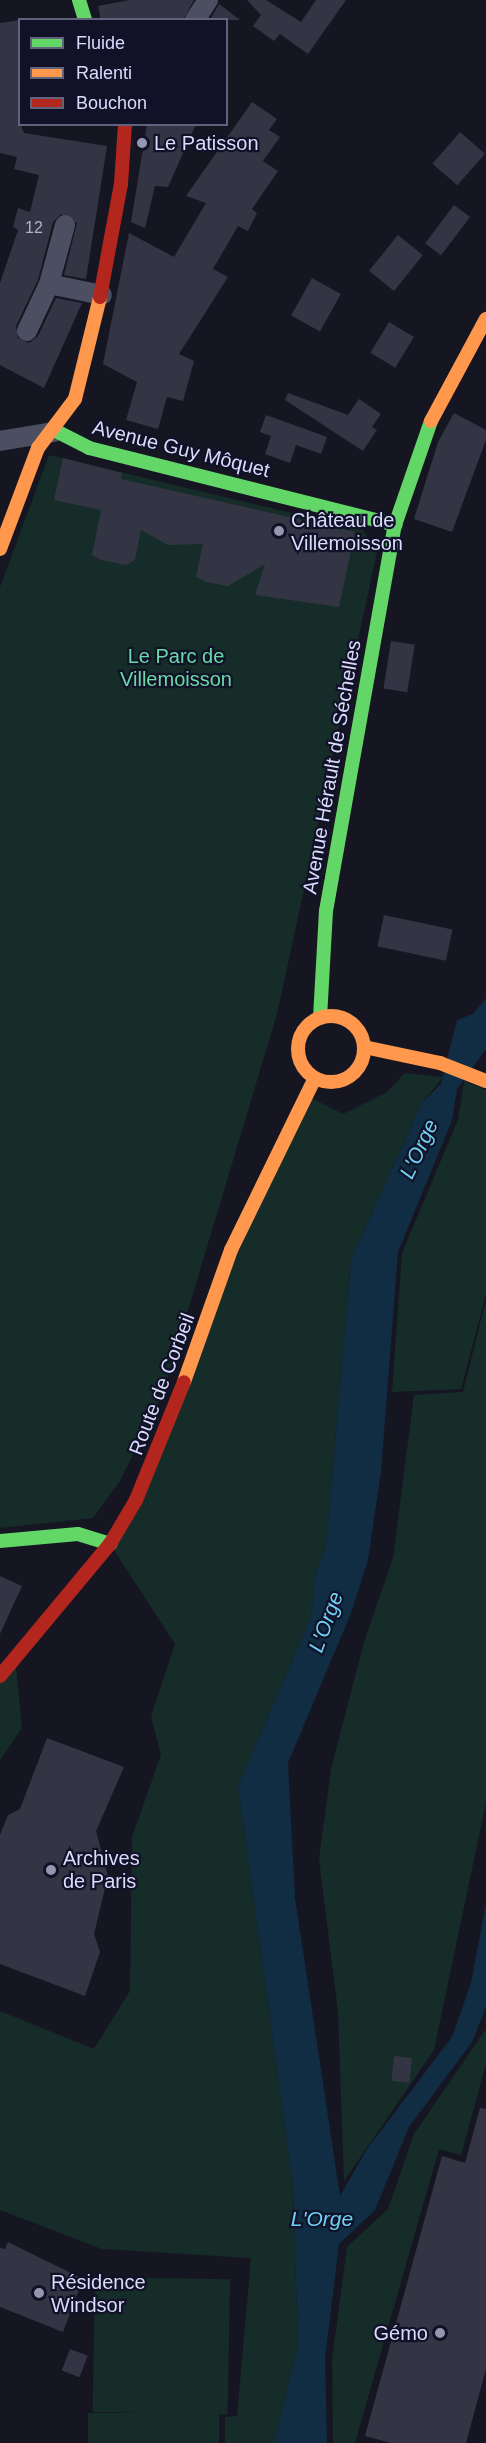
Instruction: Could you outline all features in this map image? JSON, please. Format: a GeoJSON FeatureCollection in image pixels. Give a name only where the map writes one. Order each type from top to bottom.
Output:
{"type":"FeatureCollection","features":[{"type":"Feature","properties":{"kind":"main road"},"geometry":{"type":"LineString","coordinates":[[79,0],[84,18]]}},
{"type":"Feature","properties":{"kind":"main road","name":"Avenue Guy Môquet"},"geometry":{"type":"LineString","coordinates":[[125,126],[102,295],[75,399],[57,431],[89,448],[395,525]]}},
{"type":"Feature","properties":{"kind":"main road","name":"Avenue Hérault de Séchelles"},"geometry":{"type":"LineString","coordinates":[[320,1018],[326,911],[395,525],[423,436],[486,319]]}},
{"type":"Feature","properties":{"kind":"main road"},"geometry":{"type":"LineString","coordinates":[[0,549],[38,448],[57,431]]}},
{"type":"Feature","properties":{"kind":"main road"},"geometry":{"type":"LineString","coordinates":[[320,1018],[348,1021],[364,1047],[360,1064],[347,1077],[331,1082],[315,1078],[302,1065],[298,1047],[304,1029],[320,1018]]}},
{"type":"Feature","properties":{"kind":"main road"},"geometry":{"type":"LineString","coordinates":[[364,1047],[440,1064],[486,1081]]}},
{"type":"Feature","properties":{"kind":"main road","name":"Route de Corbeil"},"geometry":{"type":"LineString","coordinates":[[0,1676],[110,1544],[159,1453],[231,1250],[315,1078]]}},
{"type":"Feature","properties":{"kind":"main road"},"geometry":{"type":"LineString","coordinates":[[0,1541],[78,1534],[110,1544]]}},
{"type":"Feature","properties":{"kind":"street"},"geometry":{"type":"LineString","coordinates":[[196,18],[208,0]]}},
{"type":"Feature","properties":{"kind":"street"},"geometry":{"type":"LineString","coordinates":[[27,331],[49,284],[65,225]]}},
{"type":"Feature","properties":{"kind":"street"},"geometry":{"type":"LineString","coordinates":[[49,284],[102,295]]}},
{"type":"Feature","properties":{"kind":"street"},"geometry":{"type":"LineString","coordinates":[[0,441],[57,431]]}},
{"type":"Feature","properties":{"kind":"green space","name":"Le Parc de Villemoisson"},"geometry":{"type":"Polygon","coordinates":[[[49,455],[363,530],[377,552],[277,1014],[164,1390],[120,1481],[93,1518],[0,1528],[0,587],[49,455]]]}},
{"type":"Feature","properties":{"kind":"green space"},"geometry":{"type":"Polygon","coordinates":[[[405,1073],[443,1077],[422,1103],[351,1259],[326,1546],[315,1575],[311,1617],[238,1786],[293,2186],[298,2346],[274,2443],[225,2443],[225,2417],[237,2416],[251,2258],[102,2249],[0,2210],[0,2011],[94,2049],[130,1991],[132,1837],[161,1755],[151,1716],[175,1644],[110,1544],[307,1096],[343,1114],[387,1092],[405,1073]]]}},
{"type":"Feature","properties":{"kind":"green space"},"geometry":{"type":"Polygon","coordinates":[[[464,1081],[486,1090],[486,1294],[461,1389],[392,1392],[402,1253],[458,1120],[464,1081]]]}},
{"type":"Feature","properties":{"kind":"green space"},"geometry":{"type":"Polygon","coordinates":[[[486,1300],[486,1802],[434,2050],[344,2181],[338,2011],[319,1859],[331,1769],[364,1642],[393,1558],[414,1395],[463,1392],[486,1300]]]}},
{"type":"Feature","properties":{"kind":"green space"},"geometry":{"type":"Polygon","coordinates":[[[15,1657],[22,1728],[0,1760],[0,1676],[15,1657]]]}},
{"type":"Feature","properties":{"kind":"green space"},"geometry":{"type":"Polygon","coordinates":[[[486,2029],[486,2064],[461,2155],[439,2149],[355,2443],[333,2443],[332,2360],[347,2247],[388,2209],[414,2134],[486,2029]]]}},
{"type":"Feature","properties":{"kind":"green space"},"geometry":{"type":"Polygon","coordinates":[[[95,2277],[230,2279],[228,2414],[93,2412],[95,2277]]]}},
{"type":"Feature","properties":{"kind":"green space"},"geometry":{"type":"Polygon","coordinates":[[[88,2413],[219,2413],[219,2443],[88,2443],[88,2413]]]}},
{"type":"Feature","properties":{"kind":"water","name":"L'Orge"},"geometry":{"type":"Polygon","coordinates":[[[486,998],[486,1049],[457,1089],[452,1120],[398,1252],[381,1471],[368,1560],[351,1613],[288,1763],[295,1898],[340,2196],[367,2149],[452,2037],[471,1983],[486,1903],[486,2007],[472,2042],[409,2127],[375,2210],[339,2244],[325,2359],[327,2443],[274,2443],[298,2346],[293,2186],[238,1786],[311,1617],[315,1575],[326,1546],[351,1259],[422,1103],[441,1084],[457,1020],[473,1014],[486,998]]]}},
{"type":"Feature","properties":{"kind":"building"},"geometry":{"type":"Polygon","coordinates":[[[130,0],[194,0],[184,18],[101,18],[98,6],[130,0]]]}},
{"type":"Feature","properties":{"kind":"building"},"geometry":{"type":"Polygon","coordinates":[[[247,0],[266,0],[301,22],[316,0],[346,0],[308,54],[280,34],[274,41],[253,26],[261,15],[247,0]]]}},
{"type":"Feature","properties":{"kind":"building"},"geometry":{"type":"Polygon","coordinates":[[[219,4],[240,20],[228,20],[228,18],[211,18],[219,4]]]}},
{"type":"Feature","properties":{"kind":"building"},"geometry":{"type":"Polygon","coordinates":[[[18,20],[18,126],[21,126],[24,133],[107,146],[86,279],[64,275],[77,223],[61,214],[53,222],[38,280],[16,326],[18,338],[29,343],[38,336],[56,298],[82,303],[44,388],[0,365],[0,283],[18,230],[13,227],[18,208],[30,212],[39,175],[14,169],[17,157],[0,153],[0,23],[18,20]]]}},
{"type":"Feature","properties":{"kind":"building"},"geometry":{"type":"Polygon","coordinates":[[[252,102],[277,119],[269,130],[280,137],[263,161],[278,171],[252,209],[257,213],[248,231],[238,226],[213,269],[228,277],[179,354],[194,361],[183,401],[167,397],[158,429],[126,420],[137,382],[103,364],[129,233],[174,257],[206,203],[186,196],[252,102]]]}},
{"type":"Feature","properties":{"kind":"building"},"geometry":{"type":"Polygon","coordinates":[[[147,126],[195,126],[168,187],[155,186],[145,228],[131,222],[147,126]]]}},
{"type":"Feature","properties":{"kind":"building"},"geometry":{"type":"Polygon","coordinates":[[[460,132],[485,154],[457,185],[432,164],[460,132]]]}},
{"type":"Feature","properties":{"kind":"building"},"geometry":{"type":"Polygon","coordinates":[[[454,205],[470,217],[441,255],[425,243],[454,205]]]}},
{"type":"Feature","properties":{"kind":"building"},"geometry":{"type":"Polygon","coordinates":[[[398,235],[423,255],[394,291],[369,271],[398,235]]]}},
{"type":"Feature","properties":{"kind":"building"},"geometry":{"type":"Polygon","coordinates":[[[312,278],[341,294],[320,332],[291,316],[312,278]]]}},
{"type":"Feature","properties":{"kind":"building"},"geometry":{"type":"Polygon","coordinates":[[[389,322],[414,337],[395,368],[370,353],[389,322]]]}},
{"type":"Feature","properties":{"kind":"building"},"geometry":{"type":"Polygon","coordinates":[[[288,393],[348,415],[359,399],[381,414],[372,427],[377,430],[363,451],[285,400],[288,393]]]}},
{"type":"Feature","properties":{"kind":"building"},"geometry":{"type":"Polygon","coordinates":[[[454,413],[486,430],[486,440],[452,532],[414,519],[438,442],[454,413]]]}},
{"type":"Feature","properties":{"kind":"building"},"geometry":{"type":"Polygon","coordinates":[[[266,415],[327,437],[321,454],[296,445],[290,463],[265,454],[271,436],[260,432],[266,415]]]}},
{"type":"Feature","properties":{"kind":"building","name":"Château de Villemoisson"},"geometry":{"type":"Polygon","coordinates":[[[63,458],[122,473],[121,479],[355,532],[339,607],[255,595],[265,564],[228,586],[207,582],[196,577],[203,544],[168,545],[141,530],[135,560],[126,565],[101,560],[92,555],[101,510],[54,500],[63,458]]]}},
{"type":"Feature","properties":{"kind":"building"},"geometry":{"type":"Polygon","coordinates":[[[391,641],[415,645],[407,692],[383,688],[391,641]]]}},
{"type":"Feature","properties":{"kind":"building"},"geometry":{"type":"Polygon","coordinates":[[[384,915],[452,930],[446,961],[377,946],[384,915]]]}},
{"type":"Feature","properties":{"kind":"building"},"geometry":{"type":"Polygon","coordinates":[[[0,1576],[22,1586],[0,1634],[0,1576]]]}},
{"type":"Feature","properties":{"kind":"building","name":"Archives de Paris"},"geometry":{"type":"Polygon","coordinates":[[[47,1738],[124,1767],[96,1831],[108,1876],[94,1934],[100,1952],[85,1996],[0,1964],[0,1835],[8,1815],[20,1809],[47,1738]]]}},
{"type":"Feature","properties":{"kind":"building"},"geometry":{"type":"Polygon","coordinates":[[[394,2056],[412,2058],[409,2083],[391,2081],[394,2056]]]}},
{"type":"Feature","properties":{"kind":"building"},"geometry":{"type":"Polygon","coordinates":[[[480,2108],[486,2109],[486,2369],[466,2443],[391,2443],[365,2436],[442,2156],[465,2163],[480,2108]]]}},
{"type":"Feature","properties":{"kind":"building","name":"Résidence Windsor"},"geometry":{"type":"Polygon","coordinates":[[[8,2242],[83,2279],[63,2332],[0,2307],[0,2248],[5,2249],[8,2242]]]}},
{"type":"Feature","properties":{"kind":"building"},"geometry":{"type":"Polygon","coordinates":[[[70,2349],[88,2356],[79,2377],[62,2370],[70,2349]]]}},
{"type":"Feature","properties":{"kind":"traffic: fast"},"geometry":{"type":"LineString","coordinates":[[79,0],[84,18]]}},
{"type":"Feature","properties":{"kind":"traffic: fast"},"geometry":{"type":"LineString","coordinates":[[320,1018],[326,911],[395,525],[431,421]]}},
{"type":"Feature","properties":{"kind":"traffic: fast"},"geometry":{"type":"LineString","coordinates":[[56,431],[89,448],[395,525]]}},
{"type":"Feature","properties":{"kind":"traffic: fast"},"geometry":{"type":"LineString","coordinates":[[0,1541],[78,1534],[110,1544]]}},
{"type":"Feature","properties":{"kind":"traffic: slow"},"geometry":{"type":"LineString","coordinates":[[0,549],[38,448],[75,399],[100,297]]}},
{"type":"Feature","properties":{"kind":"traffic: slow"},"geometry":{"type":"LineString","coordinates":[[431,421],[486,319]]}},
{"type":"Feature","properties":{"kind":"traffic: slow"},"geometry":{"type":"LineString","coordinates":[[331,1016],[344,1019],[354,1026],[361,1036],[364,1049],[361,1062],[354,1072],[344,1079],[331,1082],[318,1079],[308,1072],[301,1062],[298,1049],[301,1036],[308,1026],[318,1019],[331,1016]]}},
{"type":"Feature","properties":{"kind":"traffic: slow"},"geometry":{"type":"LineString","coordinates":[[364,1047],[440,1063],[486,1081]]}},
{"type":"Feature","properties":{"kind":"traffic: slow"},"geometry":{"type":"LineString","coordinates":[[184,1382],[231,1250],[315,1078]]}},
{"type":"Feature","properties":{"kind":"traffic: jam"},"geometry":{"type":"LineString","coordinates":[[100,297],[121,184],[125,126]]}},
{"type":"Feature","properties":{"kind":"traffic: jam"},"geometry":{"type":"LineString","coordinates":[[0,1676],[110,1544],[136,1500],[184,1382]]}},
{"type":"Feature","properties":{"kind":"place","name":"Le Patisson"},"geometry":{"type":"Point","coordinates":[142,143]}},
{"type":"Feature","properties":{"kind":"place","name":"Château de Villemoisson"},"geometry":{"type":"Point","coordinates":[279,531]}},
{"type":"Feature","properties":{"kind":"place","name":"Archives de Paris"},"geometry":{"type":"Point","coordinates":[51,1870]}},
{"type":"Feature","properties":{"kind":"place","name":"Résidence Windsor"},"geometry":{"type":"Point","coordinates":[39,2293]}},
{"type":"Feature","properties":{"kind":"place","name":"Gémo"},"geometry":{"type":"Point","coordinates":[440,2333]}}]}
